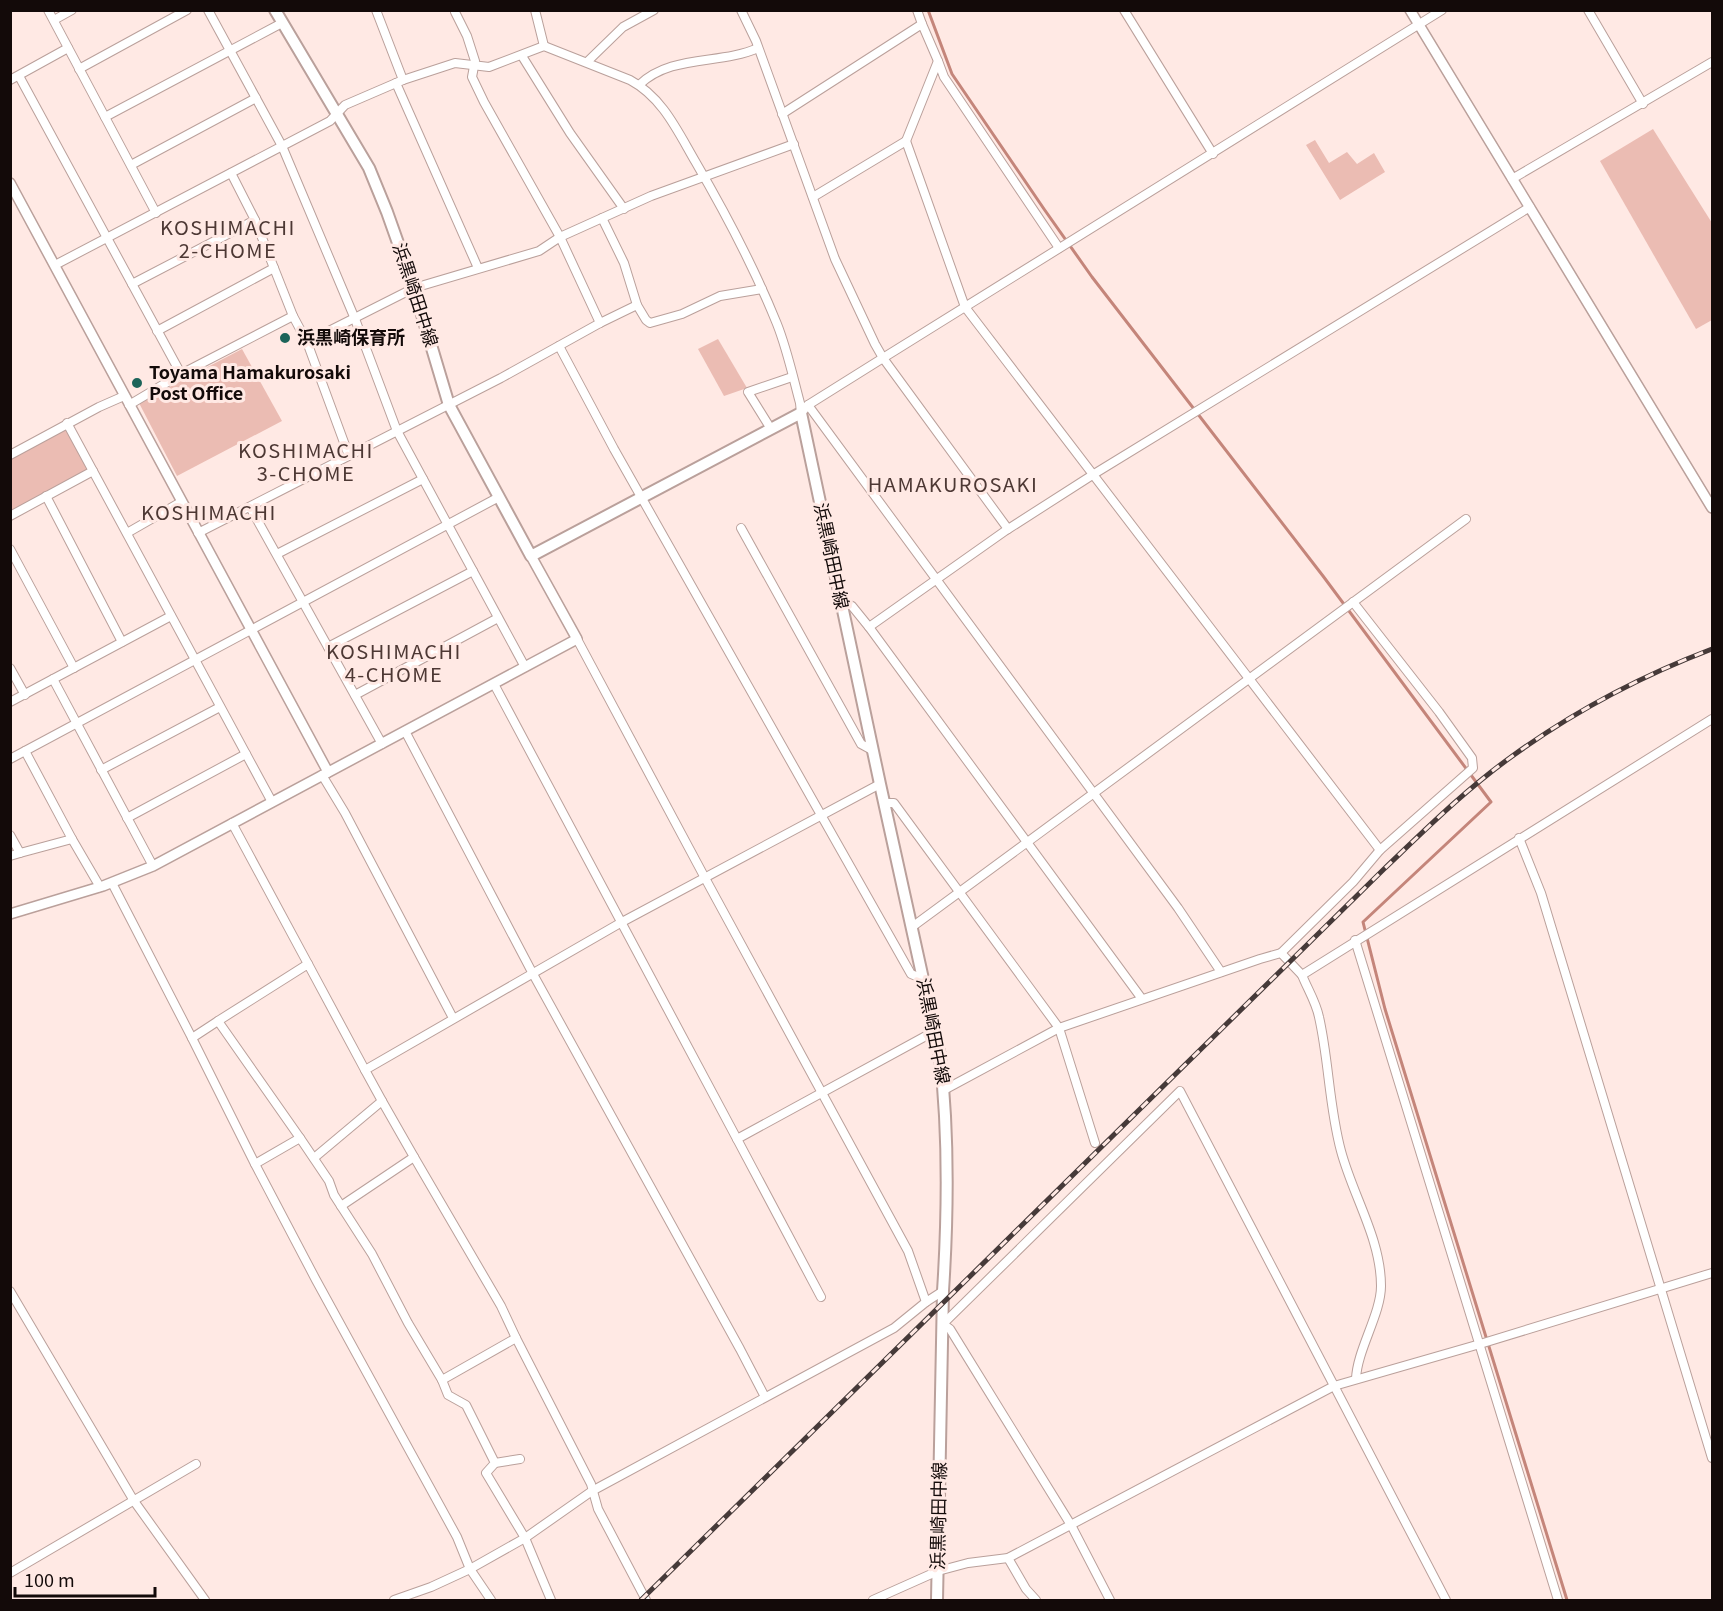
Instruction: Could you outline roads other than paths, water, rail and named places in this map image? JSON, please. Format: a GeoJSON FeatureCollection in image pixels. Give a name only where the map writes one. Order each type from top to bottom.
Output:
{"type":"FeatureCollection","features":[{"type":"Feature","properties":{"kind":"main road","name":"浜黒崎田中線"},"geometry":{"type":"LineString","coordinates":[[275,10],[369,168],[414,288],[449,405],[531,556]]}},
{"type":"Feature","properties":{"kind":"main road","name":"浜黒崎田中線"},"geometry":{"type":"LineString","coordinates":[[804,409],[840,600],[935,1031],[944,1090],[946,1247],[943,1291],[938,1600]]}},
{"type":"Feature","properties":{"kind":"main road"},"geometry":{"type":"LineString","coordinates":[[531,556],[771,429],[804,409]]}},
{"type":"Feature","properties":{"kind":"street"},"geometry":{"type":"LineString","coordinates":[[48,10],[156,213]]}},
{"type":"Feature","properties":{"kind":"street"},"geometry":{"type":"LineString","coordinates":[[54,20],[72,10]]}},
{"type":"Feature","properties":{"kind":"street"},"geometry":{"type":"LineString","coordinates":[[79,69],[187,10]]}},
{"type":"Feature","properties":{"kind":"street"},"geometry":{"type":"LineString","coordinates":[[208,10],[282,146],[355,319],[397,431],[525,667]]}},
{"type":"Feature","properties":{"kind":"street"},"geometry":{"type":"LineString","coordinates":[[376,10],[399,82],[478,268]]}},
{"type":"Feature","properties":{"kind":"street"},"geometry":{"type":"LineString","coordinates":[[535,10],[544,46]]}},
{"type":"Feature","properties":{"kind":"street"},"geometry":{"type":"LineString","coordinates":[[586,62],[623,27],[654,10]]}},
{"type":"Feature","properties":{"kind":"street"},"geometry":{"type":"LineString","coordinates":[[741,10],[758,48],[835,259],[883,358],[1008,529]]}},
{"type":"Feature","properties":{"kind":"street"},"geometry":{"type":"LineString","coordinates":[[917,10],[944,77],[1059,248]]}},
{"type":"Feature","properties":{"kind":"street"},"geometry":{"type":"LineString","coordinates":[[1124,10],[1213,154]]}},
{"type":"Feature","properties":{"kind":"street"},"geometry":{"type":"LineString","coordinates":[[1410,10],[1713,508]]}},
{"type":"Feature","properties":{"kind":"street"},"geometry":{"type":"LineString","coordinates":[[804,409],[1442,10]]}},
{"type":"Feature","properties":{"kind":"street"},"geometry":{"type":"LineString","coordinates":[[1588,10],[1643,104]]}},
{"type":"Feature","properties":{"kind":"street"},"geometry":{"type":"LineString","coordinates":[[455,11],[476,61],[472,77],[491,118],[561,237],[600,323]]}},
{"type":"Feature","properties":{"kind":"street"},"geometry":{"type":"LineString","coordinates":[[105,117],[282,23]]}},
{"type":"Feature","properties":{"kind":"street"},"geometry":{"type":"LineString","coordinates":[[782,114],[922,24]]}},
{"type":"Feature","properties":{"kind":"street"},"geometry":{"type":"LineString","coordinates":[[55,265],[330,121],[345,105],[399,82],[455,63],[489,67],[544,46],[639,85],[662,106],[729,219],[778,327],[800,403],[936,580],[1178,908],[1221,972]]}},
{"type":"Feature","properties":{"kind":"street"},"geometry":{"type":"LineString","coordinates":[[10,80],[68,48]]}},
{"type":"Feature","properties":{"kind":"street"},"geometry":{"type":"LineString","coordinates":[[639,85],[649,75],[672,66],[742,55],[758,48]]}},
{"type":"Feature","properties":{"kind":"street"},"geometry":{"type":"LineString","coordinates":[[522,56],[570,133],[624,209]]}},
{"type":"Feature","properties":{"kind":"street"},"geometry":{"type":"LineString","coordinates":[[813,197],[906,141],[938,61]]}},
{"type":"Feature","properties":{"kind":"street"},"geometry":{"type":"LineString","coordinates":[[1512,178],[1713,62]]}},
{"type":"Feature","properties":{"kind":"street"},"geometry":{"type":"LineString","coordinates":[[19,76],[181,374]]}},
{"type":"Feature","properties":{"kind":"street"},"geometry":{"type":"LineString","coordinates":[[131,165],[256,98]]}},
{"type":"Feature","properties":{"kind":"street"},"geometry":{"type":"LineString","coordinates":[[906,141],[965,307],[1380,850]]}},
{"type":"Feature","properties":{"kind":"street"},"geometry":{"type":"LineString","coordinates":[[307,342],[414,288],[539,251],[561,237],[602,218],[794,144]]}},
{"type":"Feature","properties":{"kind":"street"},"geometry":{"type":"LineString","coordinates":[[231,173],[255,220],[293,316],[307,342],[349,456]]}},
{"type":"Feature","properties":{"kind":"street"},"geometry":{"type":"LineString","coordinates":[[10,183],[251,630],[453,1018]]}},
{"type":"Feature","properties":{"kind":"street"},"geometry":{"type":"LineString","coordinates":[[869,627],[1008,529],[1094,474],[1530,207]]}},
{"type":"Feature","properties":{"kind":"street"},"geometry":{"type":"LineString","coordinates":[[602,218],[624,263],[637,305],[650,323],[682,314],[720,296],[762,289]]}},
{"type":"Feature","properties":{"kind":"street"},"geometry":{"type":"LineString","coordinates":[[132,284],[255,220]]}},
{"type":"Feature","properties":{"kind":"street"},"geometry":{"type":"LineString","coordinates":[[158,331],[273,268]]}},
{"type":"Feature","properties":{"kind":"street"},"geometry":{"type":"LineString","coordinates":[[198,533],[449,405],[637,305]]}},
{"type":"Feature","properties":{"kind":"street"},"geometry":{"type":"LineString","coordinates":[[10,455],[68,423],[127,400],[293,316]]}},
{"type":"Feature","properties":{"kind":"street"},"geometry":{"type":"LineString","coordinates":[[559,346],[641,498],[911,974],[923,979]]}},
{"type":"Feature","properties":{"kind":"street"},"geometry":{"type":"LineString","coordinates":[[771,429],[748,392],[792,377]]}},
{"type":"Feature","properties":{"kind":"street"},"geometry":{"type":"LineString","coordinates":[[68,423],[272,802]]}},
{"type":"Feature","properties":{"kind":"street"},"geometry":{"type":"LineString","coordinates":[[10,516],[93,471]]}},
{"type":"Feature","properties":{"kind":"street"},"geometry":{"type":"LineString","coordinates":[[277,554],[423,479]]}},
{"type":"Feature","properties":{"kind":"street"},"geometry":{"type":"LineString","coordinates":[[46,496],[122,642]]}},
{"type":"Feature","properties":{"kind":"street"},"geometry":{"type":"LineString","coordinates":[[10,759],[498,497]]}},
{"type":"Feature","properties":{"kind":"street"},"geometry":{"type":"LineString","coordinates":[[127,533],[182,502]]}},
{"type":"Feature","properties":{"kind":"street"},"geometry":{"type":"LineString","coordinates":[[250,507],[382,744]]}},
{"type":"Feature","properties":{"kind":"street"},"geometry":{"type":"LineString","coordinates":[[912,927],[1466,519]]}},
{"type":"Feature","properties":{"kind":"street"},"geometry":{"type":"LineString","coordinates":[[741,528],[861,744],[872,750]]}},
{"type":"Feature","properties":{"kind":"street"},"geometry":{"type":"LineString","coordinates":[[10,549],[74,668]]}},
{"type":"Feature","properties":{"kind":"street"},"geometry":{"type":"LineString","coordinates":[[531,556],[908,1251],[926,1302]]}},
{"type":"Feature","properties":{"kind":"street"},"geometry":{"type":"LineString","coordinates":[[328,647],[473,571]]}},
{"type":"Feature","properties":{"kind":"street"},"geometry":{"type":"LineString","coordinates":[[840,600],[852,606],[869,627],[1142,999]]}},
{"type":"Feature","properties":{"kind":"street"},"geometry":{"type":"LineString","coordinates":[[944,1090],[1059,1028],[1281,953],[1353,882],[1380,850],[1473,768],[1472,758],[1439,712],[1353,602]]}},
{"type":"Feature","properties":{"kind":"street"},"geometry":{"type":"LineString","coordinates":[[10,702],[171,616]]}},
{"type":"Feature","properties":{"kind":"street"},"geometry":{"type":"LineString","coordinates":[[355,695],[498,618]]}},
{"type":"Feature","properties":{"kind":"street"},"geometry":{"type":"LineString","coordinates":[[10,914],[112,883],[153,866],[578,639]]}},
{"type":"Feature","properties":{"kind":"street"},"geometry":{"type":"LineString","coordinates":[[10,668],[25,694]]}},
{"type":"Feature","properties":{"kind":"street"},"geometry":{"type":"LineString","coordinates":[[53,680],[153,866]]}},
{"type":"Feature","properties":{"kind":"street"},"geometry":{"type":"LineString","coordinates":[[494,684],[821,1298]]}},
{"type":"Feature","properties":{"kind":"street"},"geometry":{"type":"LineString","coordinates":[[101,770],[220,707]]}},
{"type":"Feature","properties":{"kind":"street"},"geometry":{"type":"LineString","coordinates":[[1302,975],[1713,719]]}},
{"type":"Feature","properties":{"kind":"street"},"geometry":{"type":"LineString","coordinates":[[405,731],[533,974],[765,1397]]}},
{"type":"Feature","properties":{"kind":"street"},"geometry":{"type":"LineString","coordinates":[[25,752],[100,887]]}},
{"type":"Feature","properties":{"kind":"street"},"geometry":{"type":"LineString","coordinates":[[127,818],[246,754]]}},
{"type":"Feature","properties":{"kind":"street"},"geometry":{"type":"LineString","coordinates":[[365,1070],[622,922],[880,784]]}},
{"type":"Feature","properties":{"kind":"street"},"geometry":{"type":"LineString","coordinates":[[884,803],[894,803],[1059,1028],[1095,1143]]}},
{"type":"Feature","properties":{"kind":"street"},"geometry":{"type":"LineString","coordinates":[[232,823],[382,1101],[501,1306],[591,1484],[598,1509],[646,1600]]}},
{"type":"Feature","properties":{"kind":"street"},"geometry":{"type":"LineString","coordinates":[[10,835],[20,853]]}},
{"type":"Feature","properties":{"kind":"street"},"geometry":{"type":"LineString","coordinates":[[1519,838],[1541,893],[1713,1458]]}},
{"type":"Feature","properties":{"kind":"street"},"geometry":{"type":"LineString","coordinates":[[10,856],[72,839]]}},
{"type":"Feature","properties":{"kind":"street"},"geometry":{"type":"LineString","coordinates":[[112,883],[321,1290],[457,1537],[470,1569],[491,1600]]}},
{"type":"Feature","properties":{"kind":"street"},"geometry":{"type":"LineString","coordinates":[[1355,940],[1558,1600]]}},
{"type":"Feature","properties":{"kind":"street"},"geometry":{"type":"LineString","coordinates":[[1281,953],[1302,975],[1319,1014],[1330,1078],[1332,1109],[1341,1153],[1361,1203],[1376,1256],[1381,1288],[1356,1379]]}},
{"type":"Feature","properties":{"kind":"street"},"geometry":{"type":"LineString","coordinates":[[192,1038],[308,964]]}},
{"type":"Feature","properties":{"kind":"street"},"geometry":{"type":"LineString","coordinates":[[218,1021],[314,1158],[372,1254],[408,1323],[442,1380],[448,1395],[466,1405],[495,1463]]}},
{"type":"Feature","properties":{"kind":"street"},"geometry":{"type":"LineString","coordinates":[[737,1139],[935,1031]]}},
{"type":"Feature","properties":{"kind":"street"},"geometry":{"type":"LineString","coordinates":[[1110,1600],[1071,1525],[950,1329],[943,1324],[1180,1091],[1446,1600]]}},
{"type":"Feature","properties":{"kind":"street"},"geometry":{"type":"LineString","coordinates":[[314,1158],[382,1101]]}},
{"type":"Feature","properties":{"kind":"street"},"geometry":{"type":"LineString","coordinates":[[255,1164],[300,1138]]}},
{"type":"Feature","properties":{"kind":"street"},"geometry":{"type":"LineString","coordinates":[[341,1206],[414,1157]]}},
{"type":"Feature","properties":{"kind":"street"},"geometry":{"type":"LineString","coordinates":[[873,1600],[938,1571],[968,1563],[1008,1558],[1334,1386],[1713,1273]]}},
{"type":"Feature","properties":{"kind":"street"},"geometry":{"type":"LineString","coordinates":[[10,1291],[13,1303],[134,1501],[205,1600]]}},
{"type":"Feature","properties":{"kind":"street"},"geometry":{"type":"LineString","coordinates":[[394,1600],[470,1569],[525,1538],[592,1491],[894,1328],[943,1291]]}},
{"type":"Feature","properties":{"kind":"street"},"geometry":{"type":"LineString","coordinates":[[442,1380],[516,1338]]}},
{"type":"Feature","properties":{"kind":"street"},"geometry":{"type":"LineString","coordinates":[[520,1459],[495,1463],[486,1473],[525,1538],[551,1600]]}},
{"type":"Feature","properties":{"kind":"street"},"geometry":{"type":"LineString","coordinates":[[10,1573],[196,1464]]}},
{"type":"Feature","properties":{"kind":"street"},"geometry":{"type":"LineString","coordinates":[[1008,1558],[1026,1589],[1036,1600]]}},
{"type":"Feature","properties":{"kind":"waterway"},"geometry":{"type":"LineString","coordinates":[[928,10],[952,74],[1092,277],[1323,576],[1491,802],[1363,922],[1385,1009],[1567,1600]]}},
{"type":"Feature","properties":{"kind":"railway"},"geometry":{"type":"LineString","coordinates":[[641,1600],[1384,869],[1461,797],[1511,757],[1583,710],[1659,671],[1712,649]]}},
{"type":"Feature","properties":{"kind":"place","name":"浜黒崎保育所"},"geometry":{"type":"Point","coordinates":[285,338]}},
{"type":"Feature","properties":{"kind":"place","name":"Toyama Hamakurosaki Post Office"},"geometry":{"type":"Point","coordinates":[137,383]}},
{"type":"Feature","properties":{"kind":"district","name":"KOSHIMACHI 2-CHOME"},"geometry":{"type":"Point","coordinates":[228,240]}},
{"type":"Feature","properties":{"kind":"district","name":"KOSHIMACHI 3-CHOME"},"geometry":{"type":"Point","coordinates":[306,462]}},
{"type":"Feature","properties":{"kind":"district","name":"HAMAKUROSAKI"},"geometry":{"type":"Point","coordinates":[953,485]}},
{"type":"Feature","properties":{"kind":"district","name":"KOSHIMACHI"},"geometry":{"type":"Point","coordinates":[209,513]}},
{"type":"Feature","properties":{"kind":"district","name":"KOSHIMACHI 4-CHOME"},"geometry":{"type":"Point","coordinates":[394,664]}}]}
